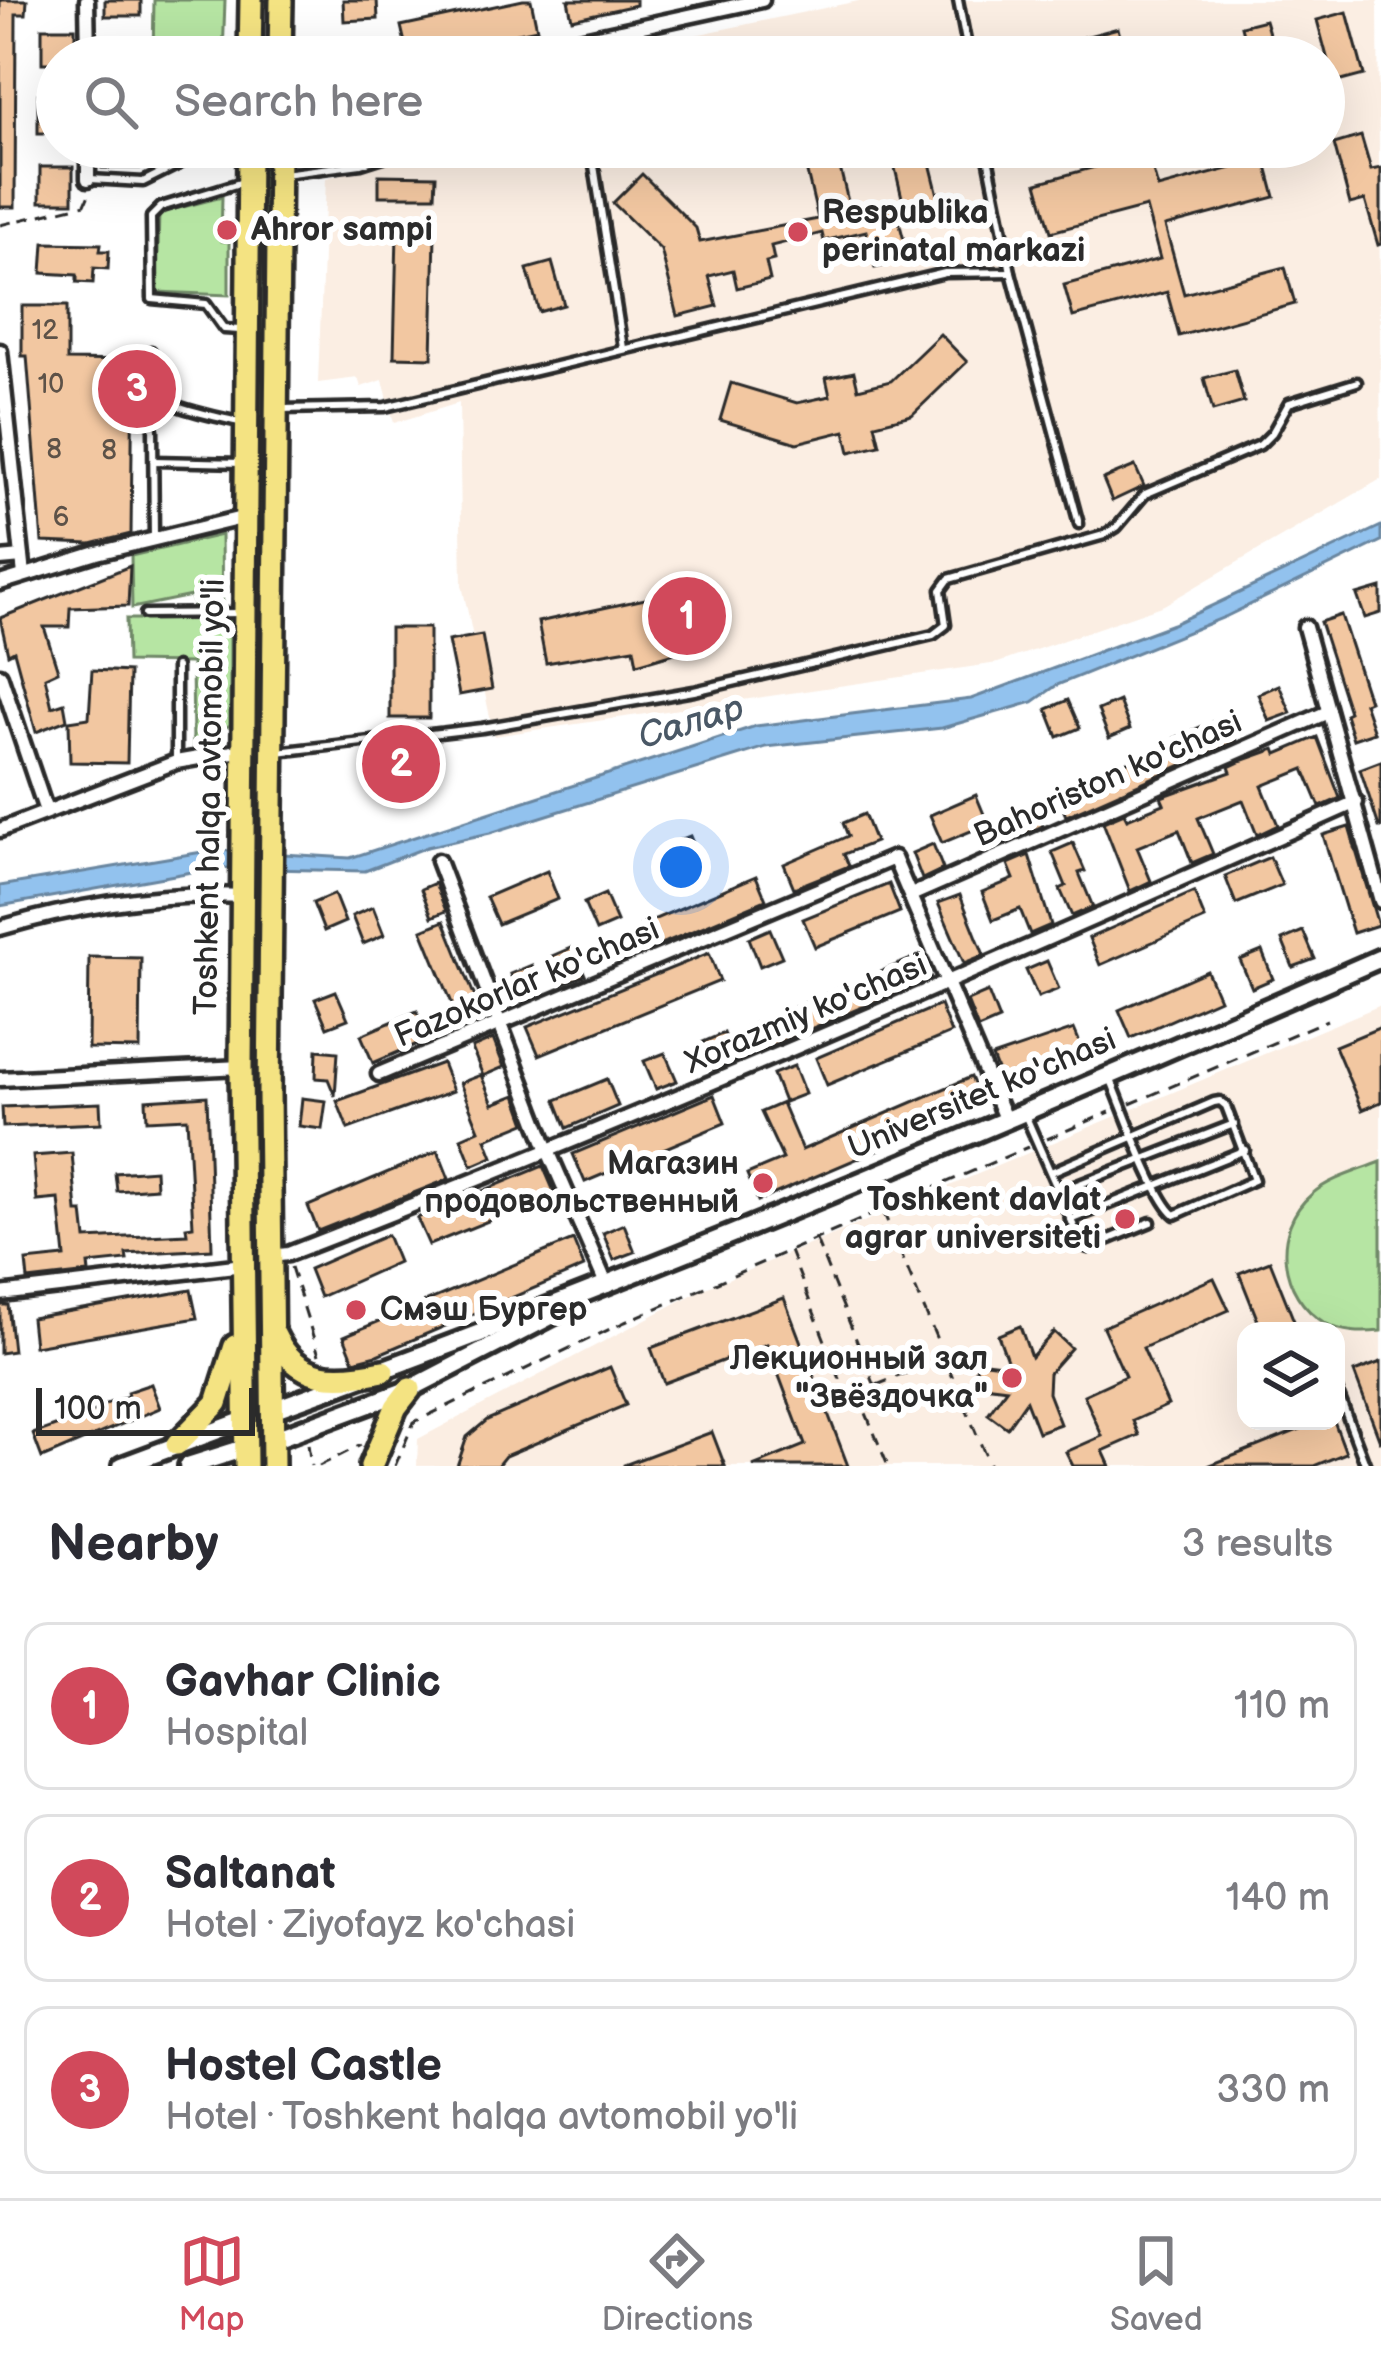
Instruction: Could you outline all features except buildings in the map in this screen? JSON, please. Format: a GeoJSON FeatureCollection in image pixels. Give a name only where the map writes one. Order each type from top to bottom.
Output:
{"type":"FeatureCollection","features":[{"type":"Feature","properties":{"kind":"highway"},"geometry":{"type":"LineString","coordinates":[[250,36],[251,0]]}},
{"type":"Feature","properties":{"kind":"highway"},"geometry":{"type":"LineString","coordinates":[[280,36],[281,0]]}},
{"type":"Feature","properties":{"kind":"highway","name":"Toshkent halqa avtomobil yo'li"},"geometry":{"type":"LineString","coordinates":[[246,1457],[241,1067],[249,168]]}},
{"type":"Feature","properties":{"kind":"highway","name":"Toshkent halqa avtomobil yo'li"},"geometry":{"type":"LineString","coordinates":[[273,1466],[271,1328],[279,1255],[272,882],[279,168]]}},
{"type":"Feature","properties":{"kind":"highway"},"geometry":{"type":"LineString","coordinates":[[177,1444],[195,1430],[221,1395],[243,1304]]}},
{"type":"Feature","properties":{"kind":"highway"},"geometry":{"type":"LineString","coordinates":[[271,1328],[288,1359],[298,1367],[342,1378],[383,1371]]}},
{"type":"Feature","properties":{"kind":"highway"},"geometry":{"type":"LineString","coordinates":[[370,1466],[396,1407],[410,1389]]}},
{"type":"Feature","properties":{"kind":"highway"},"geometry":{"type":"LineString","coordinates":[[245,1420],[272,1410]]}},
{"type":"Feature","properties":{"kind":"highway","name":"Universitet ko'chasi"},"geometry":{"type":"LineString","coordinates":[[246,1457],[272,1440]]}},
{"type":"Feature","properties":{"kind":"main road","name":"Universitet ko'chasi"},"geometry":{"type":"LineString","coordinates":[[272,1410],[607,1286],[1110,1077],[1381,958]]}},
{"type":"Feature","properties":{"kind":"main road","name":"Universitet ko'chasi"},"geometry":{"type":"LineString","coordinates":[[272,1440],[410,1389],[607,1286]]}},
{"type":"Feature","properties":{"kind":"main road"},"geometry":{"type":"LineString","coordinates":[[122,1466],[245,1420]]}},
{"type":"Feature","properties":{"kind":"main road"},"geometry":{"type":"LineString","coordinates":[[188,1466],[246,1457]]}},
{"type":"Feature","properties":{"kind":"street"},"geometry":{"type":"LineString","coordinates":[[87,0],[88,36]]}},
{"type":"Feature","properties":{"kind":"street"},"geometry":{"type":"LineString","coordinates":[[598,36],[762,0]]}},
{"type":"Feature","properties":{"kind":"street"},"geometry":{"type":"LineString","coordinates":[[88,168],[88,179]]}},
{"type":"Feature","properties":{"kind":"street"},"geometry":{"type":"LineString","coordinates":[[0,351],[24,575]]}},
{"type":"Feature","properties":{"kind":"street"},"geometry":{"type":"LineString","coordinates":[[0,584],[246,517]]}},
{"type":"Feature","properties":{"kind":"street"},"geometry":{"type":"LineString","coordinates":[[0,560],[22,557]]}},
{"type":"Feature","properties":{"kind":"street"},"geometry":{"type":"LineString","coordinates":[[1305,627],[1381,901]]}},
{"type":"Feature","properties":{"kind":"street"},"geometry":{"type":"LineString","coordinates":[[0,675],[46,811]]}},
{"type":"Feature","properties":{"kind":"street","name":"Bahoriston ko'chasi"},"geometry":{"type":"LineString","coordinates":[[910,895],[1328,712]]}},
{"type":"Feature","properties":{"kind":"street"},"geometry":{"type":"LineString","coordinates":[[0,830],[176,762],[244,750]]}},
{"type":"Feature","properties":{"kind":"street","name":"Xorazmiy ko'chasi"},"geometry":{"type":"LineString","coordinates":[[279,1255],[550,1153],[947,984],[1355,802]]}},
{"type":"Feature","properties":{"kind":"street","name":"Fazokorlar ko'chasi"},"geometry":{"type":"LineString","coordinates":[[379,1074],[894,858],[910,895]]}},
{"type":"Feature","properties":{"kind":"street"},"geometry":{"type":"LineString","coordinates":[[438,861],[550,1153],[607,1286]]}},
{"type":"Feature","properties":{"kind":"street"},"geometry":{"type":"LineString","coordinates":[[0,928],[50,913],[181,893],[243,889]]}},
{"type":"Feature","properties":{"kind":"street"},"geometry":{"type":"LineString","coordinates":[[910,895],[1006,1121]]}},
{"type":"Feature","properties":{"kind":"street"},"geometry":{"type":"LineString","coordinates":[[0,1079],[241,1067]]}},
{"type":"Feature","properties":{"kind":"street"},"geometry":{"type":"LineString","coordinates":[[0,1294],[243,1265]]}},
{"type":"Feature","properties":{"kind":"lane"},"geometry":{"type":"LineString","coordinates":[[958,0],[965,36]]}},
{"type":"Feature","properties":{"kind":"lane"},"geometry":{"type":"LineString","coordinates":[[88,179],[143,182],[170,168]]}},
{"type":"Feature","properties":{"kind":"lane"},"geometry":{"type":"LineString","coordinates":[[239,168],[161,207],[151,217],[152,299],[206,304],[224,329],[248,331]]}},
{"type":"Feature","properties":{"kind":"lane"},"geometry":{"type":"LineString","coordinates":[[279,174],[340,168]]}},
{"type":"Feature","properties":{"kind":"lane"},"geometry":{"type":"LineString","coordinates":[[594,168],[623,348]]}},
{"type":"Feature","properties":{"kind":"lane"},"geometry":{"type":"LineString","coordinates":[[990,168],[1011,272],[1079,524]]}},
{"type":"Feature","properties":{"kind":"lane"},"geometry":{"type":"LineString","coordinates":[[277,409],[385,406],[945,273],[1011,272]]}},
{"type":"Feature","properties":{"kind":"lane"},"geometry":{"type":"LineString","coordinates":[[151,351],[152,393],[163,401],[247,424]]}},
{"type":"Feature","properties":{"kind":"lane"},"geometry":{"type":"LineString","coordinates":[[274,752],[482,728],[694,691],[933,635],[946,625],[941,590],[949,579],[1104,535],[1144,494],[1260,445],[1288,403],[1357,382]]}},
{"type":"Feature","properties":{"kind":"lane"},"geometry":{"type":"LineString","coordinates":[[153,429],[154,539]]}},
{"type":"Feature","properties":{"kind":"lane"},"geometry":{"type":"LineString","coordinates":[[153,460],[246,463]]}},
{"type":"Feature","properties":{"kind":"lane"},"geometry":{"type":"LineString","coordinates":[[145,614],[245,613]]}},
{"type":"Feature","properties":{"kind":"lane"},"geometry":{"type":"LineString","coordinates":[[176,668],[176,762]]}},
{"type":"Feature","properties":{"kind":"lane"},"geometry":{"type":"LineString","coordinates":[[1051,1172],[1135,1136],[1220,1101],[1255,1174],[1250,1184],[1175,1215],[1156,1186],[1135,1136],[1122,1107],[1110,1077]]}},
{"type":"Feature","properties":{"kind":"lane"},"geometry":{"type":"LineString","coordinates":[[1024,1113],[1078,1240],[1088,1248],[1151,1222]]}},
{"type":"Feature","properties":{"kind":"lane"},"geometry":{"type":"LineString","coordinates":[[1059,1192],[1234,1124]]}},
{"type":"Feature","properties":{"kind":"lane"},"geometry":{"type":"LineString","coordinates":[[1070,1220],[1245,1150]]}},
{"type":"Feature","properties":{"kind":"lane"},"geometry":{"type":"LineString","coordinates":[[1345,1411],[1366,1466]]}},
{"type":"Feature","properties":{"kind":"path"},"geometry":{"type":"LineString","coordinates":[[0,225],[85,204],[91,192],[88,179]]}},
{"type":"Feature","properties":{"kind":"path"},"geometry":{"type":"LineString","coordinates":[[395,1466],[414,1422],[497,1381],[816,1238],[1327,1020]]}},
{"type":"Feature","properties":{"kind":"path"},"geometry":{"type":"LineString","coordinates":[[882,1210],[990,1466]]}},
{"type":"Feature","properties":{"kind":"path"},"geometry":{"type":"LineString","coordinates":[[816,1238],[875,1386]]}},
{"type":"Feature","properties":{"kind":"path"},"geometry":{"type":"LineString","coordinates":[[789,1250],[847,1396],[945,1358]]}},
{"type":"Feature","properties":{"kind":"path"},"geometry":{"type":"LineString","coordinates":[[279,1255],[322,1361]]}},
{"type":"Feature","properties":{"kind":"path"},"geometry":{"type":"LineString","coordinates":[[858,1392],[888,1466]]}},
{"type":"Feature","properties":{"kind":"path"},"geometry":{"type":"LineString","coordinates":[[308,1442],[311,1466]]}},
{"type":"Feature","properties":{"kind":"shaded area"},"geometry":{"type":"Polygon","coordinates":[[[863,0],[1378,0],[1381,479],[1164,605],[998,663],[494,736],[462,585],[459,403],[394,423],[383,380],[361,387],[358,378],[318,383],[326,178],[365,168],[1345,168],[1345,36],[690,36],[863,0]]]}},
{"type":"Feature","properties":{"kind":"shaded area","name":"Toshkent davlat agrar universiteti"},"geometry":{"type":"Polygon","coordinates":[[[1381,1005],[1381,1466],[417,1466],[418,1439],[701,1290],[1381,1005]]]}},
{"type":"Feature","properties":{"kind":"green space"},"geometry":{"type":"Polygon","coordinates":[[[154,0],[225,0],[224,36],[153,36],[154,0]]]}},
{"type":"Feature","properties":{"kind":"green space"},"geometry":{"type":"Polygon","coordinates":[[[261,168],[271,168],[265,830],[255,830],[261,168]]]}},
{"type":"Feature","properties":{"kind":"green space"},"geometry":{"type":"Polygon","coordinates":[[[222,197],[221,241],[229,242],[229,295],[157,292],[159,213],[222,197]]]}},
{"type":"Feature","properties":{"kind":"green space"},"geometry":{"type":"Polygon","coordinates":[[[221,535],[222,609],[195,609],[191,596],[132,608],[131,556],[221,535]]]}},
{"type":"Feature","properties":{"kind":"green space"},"geometry":{"type":"Polygon","coordinates":[[[126,619],[230,619],[230,725],[193,745],[192,663],[127,662],[126,619]]]}},
{"type":"Feature","properties":{"kind":"green space"},"geometry":{"type":"Polygon","coordinates":[[[1381,1162],[1381,1331],[1346,1330],[1345,1322],[1324,1322],[1310,1311],[1290,1280],[1286,1243],[1290,1225],[1312,1194],[1381,1162]]]}},
{"type":"Feature","properties":{"kind":"water","name":"Салар"},"geometry":{"type":"Polygon","coordinates":[[[1381,526],[1381,541],[1225,617],[1057,685],[1033,702],[942,728],[766,747],[490,833],[427,847],[365,871],[214,868],[0,906],[0,886],[214,850],[350,858],[756,726],[971,699],[1173,624],[1381,526]]]}},
{"type":"Feature","properties":{"kind":"place","name":"Ahror sampi"},"geometry":{"type":"Point","coordinates":[227,230]}},
{"type":"Feature","properties":{"kind":"place","name":"Respublika perinatal markazi"},"geometry":{"type":"Point","coordinates":[798,232]}},
{"type":"Feature","properties":{"kind":"place","name":"Hostel Castle"},"geometry":{"type":"Point","coordinates":[137,389]}},
{"type":"Feature","properties":{"kind":"place","name":"Gavhar Clinic"},"geometry":{"type":"Point","coordinates":[687,616]}},
{"type":"Feature","properties":{"kind":"place","name":"Saltanat"},"geometry":{"type":"Point","coordinates":[401,764]}},
{"type":"Feature","properties":{"kind":"place","name":"Магазин продовольственный"},"geometry":{"type":"Point","coordinates":[763,1183]}},
{"type":"Feature","properties":{"kind":"place","name":"Toshkent davlat agrar universiteti"},"geometry":{"type":"Point","coordinates":[1125,1219]}},
{"type":"Feature","properties":{"kind":"place","name":"Смэш Бургер"},"geometry":{"type":"Point","coordinates":[356,1310]}},
{"type":"Feature","properties":{"kind":"place","name":"Лекционный зал \"Звёздочка\""},"geometry":{"type":"Point","coordinates":[1012,1378]}}]}
